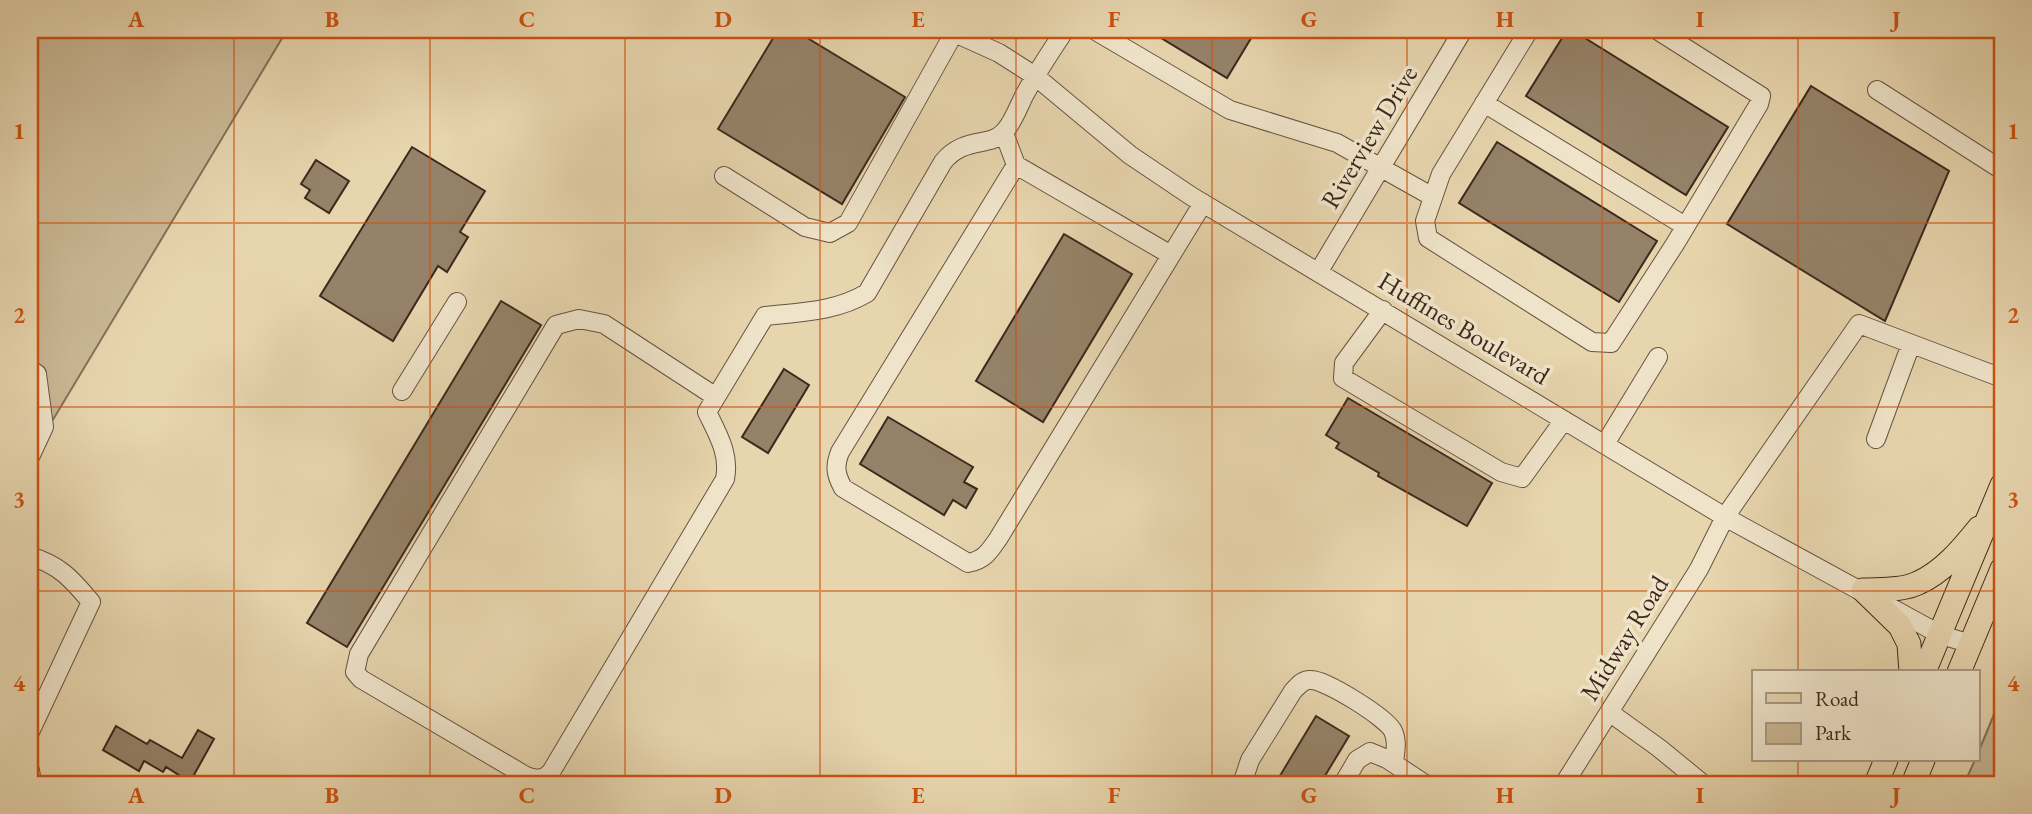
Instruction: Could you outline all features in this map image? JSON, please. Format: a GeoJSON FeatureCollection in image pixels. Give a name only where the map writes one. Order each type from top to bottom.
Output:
{"type":"FeatureCollection","features":[{"type":"Feature","properties":{"kind":"main road"},"geometry":{"type":"LineString","coordinates":[[1925,670],[2002,485]]}},
{"type":"Feature","properties":{"kind":"main road"},"geometry":{"type":"LineString","coordinates":[[1863,590],[1917,584],[1942,568],[1992,512]]}},
{"type":"Feature","properties":{"kind":"main road"},"geometry":{"type":"LineString","coordinates":[[1960,670],[2002,569]]}},
{"type":"Feature","properties":{"kind":"main road"},"geometry":{"type":"LineString","coordinates":[[1863,590],[1900,626],[1909,644],[1911,670]]}},
{"type":"Feature","properties":{"kind":"main road"},"geometry":{"type":"LineString","coordinates":[[1876,784],[1885,762]]}},
{"type":"Feature","properties":{"kind":"main road"},"geometry":{"type":"LineString","coordinates":[[1913,784],[1922,762]]}},
{"type":"Feature","properties":{"kind":"street"},"geometry":{"type":"LineString","coordinates":[[716,397],[604,324],[579,319],[556,325],[359,654],[355,671],[361,679],[526,776],[544,778],[551,772],[725,479],[728,465],[726,454],[707,412],[765,316],[832,309],[867,293],[943,162],[952,151],[961,146],[1004,133],[1035,76],[1065,30]]}},
{"type":"Feature","properties":{"kind":"street"},"geometry":{"type":"LineString","coordinates":[[1094,30],[1230,110],[1338,143],[1433,197]]}},
{"type":"Feature","properties":{"kind":"street","name":"Riverview Drive"},"geometry":{"type":"LineString","coordinates":[[1319,271],[1463,30]]}},
{"type":"Feature","properties":{"kind":"street"},"geometry":{"type":"LineString","coordinates":[[1529,30],[1441,174],[1425,221],[1427,237],[1592,342],[1611,343],[1685,226],[1759,104],[1761,96],[1657,30]]}},
{"type":"Feature","properties":{"kind":"street"},"geometry":{"type":"LineString","coordinates":[[724,176],[805,227],[830,233],[848,223],[951,31]]}},
{"type":"Feature","properties":{"kind":"street","name":"Huffines Boulevard"},"geometry":{"type":"LineString","coordinates":[[951,31],[999,53],[1035,76],[1130,155],[1203,203],[1725,517],[1941,635],[1971,644]]}},
{"type":"Feature","properties":{"kind":"street"},"geometry":{"type":"LineString","coordinates":[[1877,90],[2002,170]]}},
{"type":"Feature","properties":{"kind":"street"},"geometry":{"type":"LineString","coordinates":[[1484,103],[1685,226]]}},
{"type":"Feature","properties":{"kind":"street"},"geometry":{"type":"LineString","coordinates":[[1004,133],[1016,165],[1171,255]]}},
{"type":"Feature","properties":{"kind":"street"},"geometry":{"type":"LineString","coordinates":[[1016,165],[839,452],[835,464],[843,488],[968,563],[979,561],[987,555],[998,539],[1203,203]]}},
{"type":"Feature","properties":{"kind":"street"},"geometry":{"type":"LineString","coordinates":[[402,391],[457,302]]}},
{"type":"Feature","properties":{"kind":"street"},"geometry":{"type":"LineString","coordinates":[[1383,310],[1344,363],[1343,378],[1501,472],[1522,478],[1564,419]]}},
{"type":"Feature","properties":{"kind":"street","name":"Midway Road"},"geometry":{"type":"LineString","coordinates":[[1564,784],[1699,569],[1725,517],[1859,324],[1912,344]]}},
{"type":"Feature","properties":{"kind":"street"},"geometry":{"type":"LineString","coordinates":[[1876,439],[1912,344],[2002,378]]}},
{"type":"Feature","properties":{"kind":"street"},"geometry":{"type":"LineString","coordinates":[[1605,444],[1658,357]]}},
{"type":"Feature","properties":{"kind":"street"},"geometry":{"type":"LineString","coordinates":[[30,369],[37,373],[44,427],[30,457]]}},
{"type":"Feature","properties":{"kind":"street"},"geometry":{"type":"LineString","coordinates":[[30,556],[50,562],[71,578],[91,602],[30,732]]}},
{"type":"Feature","properties":{"kind":"street"},"geometry":{"type":"LineString","coordinates":[[1242,784],[1250,760],[1293,691],[1302,682],[1311,680],[1329,686],[1392,728],[1396,741],[1394,763]]}},
{"type":"Feature","properties":{"kind":"street"},"geometry":{"type":"LineString","coordinates":[[1609,712],[1659,748],[1698,782]]}},
{"type":"Feature","properties":{"kind":"street"},"geometry":{"type":"LineString","coordinates":[[1343,784],[1357,760],[1370,752],[1394,763],[1426,784]]}},
{"type":"Feature","properties":{"kind":"street"},"geometry":{"type":"LineString","coordinates":[[30,770],[31,784]]}},
{"type":"Feature","properties":{"kind":"green space"},"geometry":{"type":"Polygon","coordinates":[[[30,30],[287,30],[30,458],[30,30]]]}},
{"type":"Feature","properties":{"kind":"green space"},"geometry":{"type":"Polygon","coordinates":[[[2002,695],[2002,784],[1964,784],[1974,762],[1980,762],[1980,748],[2002,695]]]}},
{"type":"Feature","properties":{"kind":"building"},"geometry":{"type":"Polygon","coordinates":[[[778,30],[794,30],[905,97],[842,204],[718,129],[778,30]]]}},
{"type":"Feature","properties":{"kind":"building"},"geometry":{"type":"Polygon","coordinates":[[[1148,30],[1256,30],[1227,78],[1148,30]]]}},
{"type":"Feature","properties":{"kind":"building"},"geometry":{"type":"Polygon","coordinates":[[[1567,30],[1572,30],[1728,127],[1686,195],[1526,96],[1567,30]]]}},
{"type":"Feature","properties":{"kind":"building"},"geometry":{"type":"Polygon","coordinates":[[[1811,86],[1949,171],[1885,321],[1727,224],[1811,86]]]}},
{"type":"Feature","properties":{"kind":"building"},"geometry":{"type":"Polygon","coordinates":[[[1497,142],[1657,241],[1619,302],[1459,203],[1497,142]]]}},
{"type":"Feature","properties":{"kind":"building"},"geometry":{"type":"Polygon","coordinates":[[[412,147],[485,191],[460,232],[468,237],[447,272],[438,266],[393,341],[320,296],[412,147]]]}},
{"type":"Feature","properties":{"kind":"building"},"geometry":{"type":"Polygon","coordinates":[[[316,160],[349,181],[329,213],[305,198],[310,190],[301,184],[316,160]]]}},
{"type":"Feature","properties":{"kind":"building"},"geometry":{"type":"Polygon","coordinates":[[[1064,234],[1132,274],[1043,422],[976,381],[1064,234]]]}},
{"type":"Feature","properties":{"kind":"building"},"geometry":{"type":"Polygon","coordinates":[[[501,301],[541,325],[347,647],[307,623],[501,301]]]}},
{"type":"Feature","properties":{"kind":"building"},"geometry":{"type":"Polygon","coordinates":[[[784,369],[809,385],[768,453],[742,437],[784,369]]]}},
{"type":"Feature","properties":{"kind":"building"},"geometry":{"type":"Polygon","coordinates":[[[1348,398],[1492,483],[1467,526],[1378,476],[1379,473],[1336,448],[1339,443],[1326,435],[1348,398]]]}},
{"type":"Feature","properties":{"kind":"building"},"geometry":{"type":"Polygon","coordinates":[[[888,417],[973,467],[964,482],[977,489],[966,508],[953,500],[944,515],[860,464],[888,417]]]}},
{"type":"Feature","properties":{"kind":"building"},"geometry":{"type":"Polygon","coordinates":[[[1316,716],[1349,736],[1320,784],[1275,784],[1316,716]]]}},
{"type":"Feature","properties":{"kind":"building"},"geometry":{"type":"Polygon","coordinates":[[[116,726],[147,744],[150,740],[182,758],[198,730],[214,739],[190,782],[166,767],[163,772],[144,761],[139,771],[103,750],[116,726]]]}}]}
